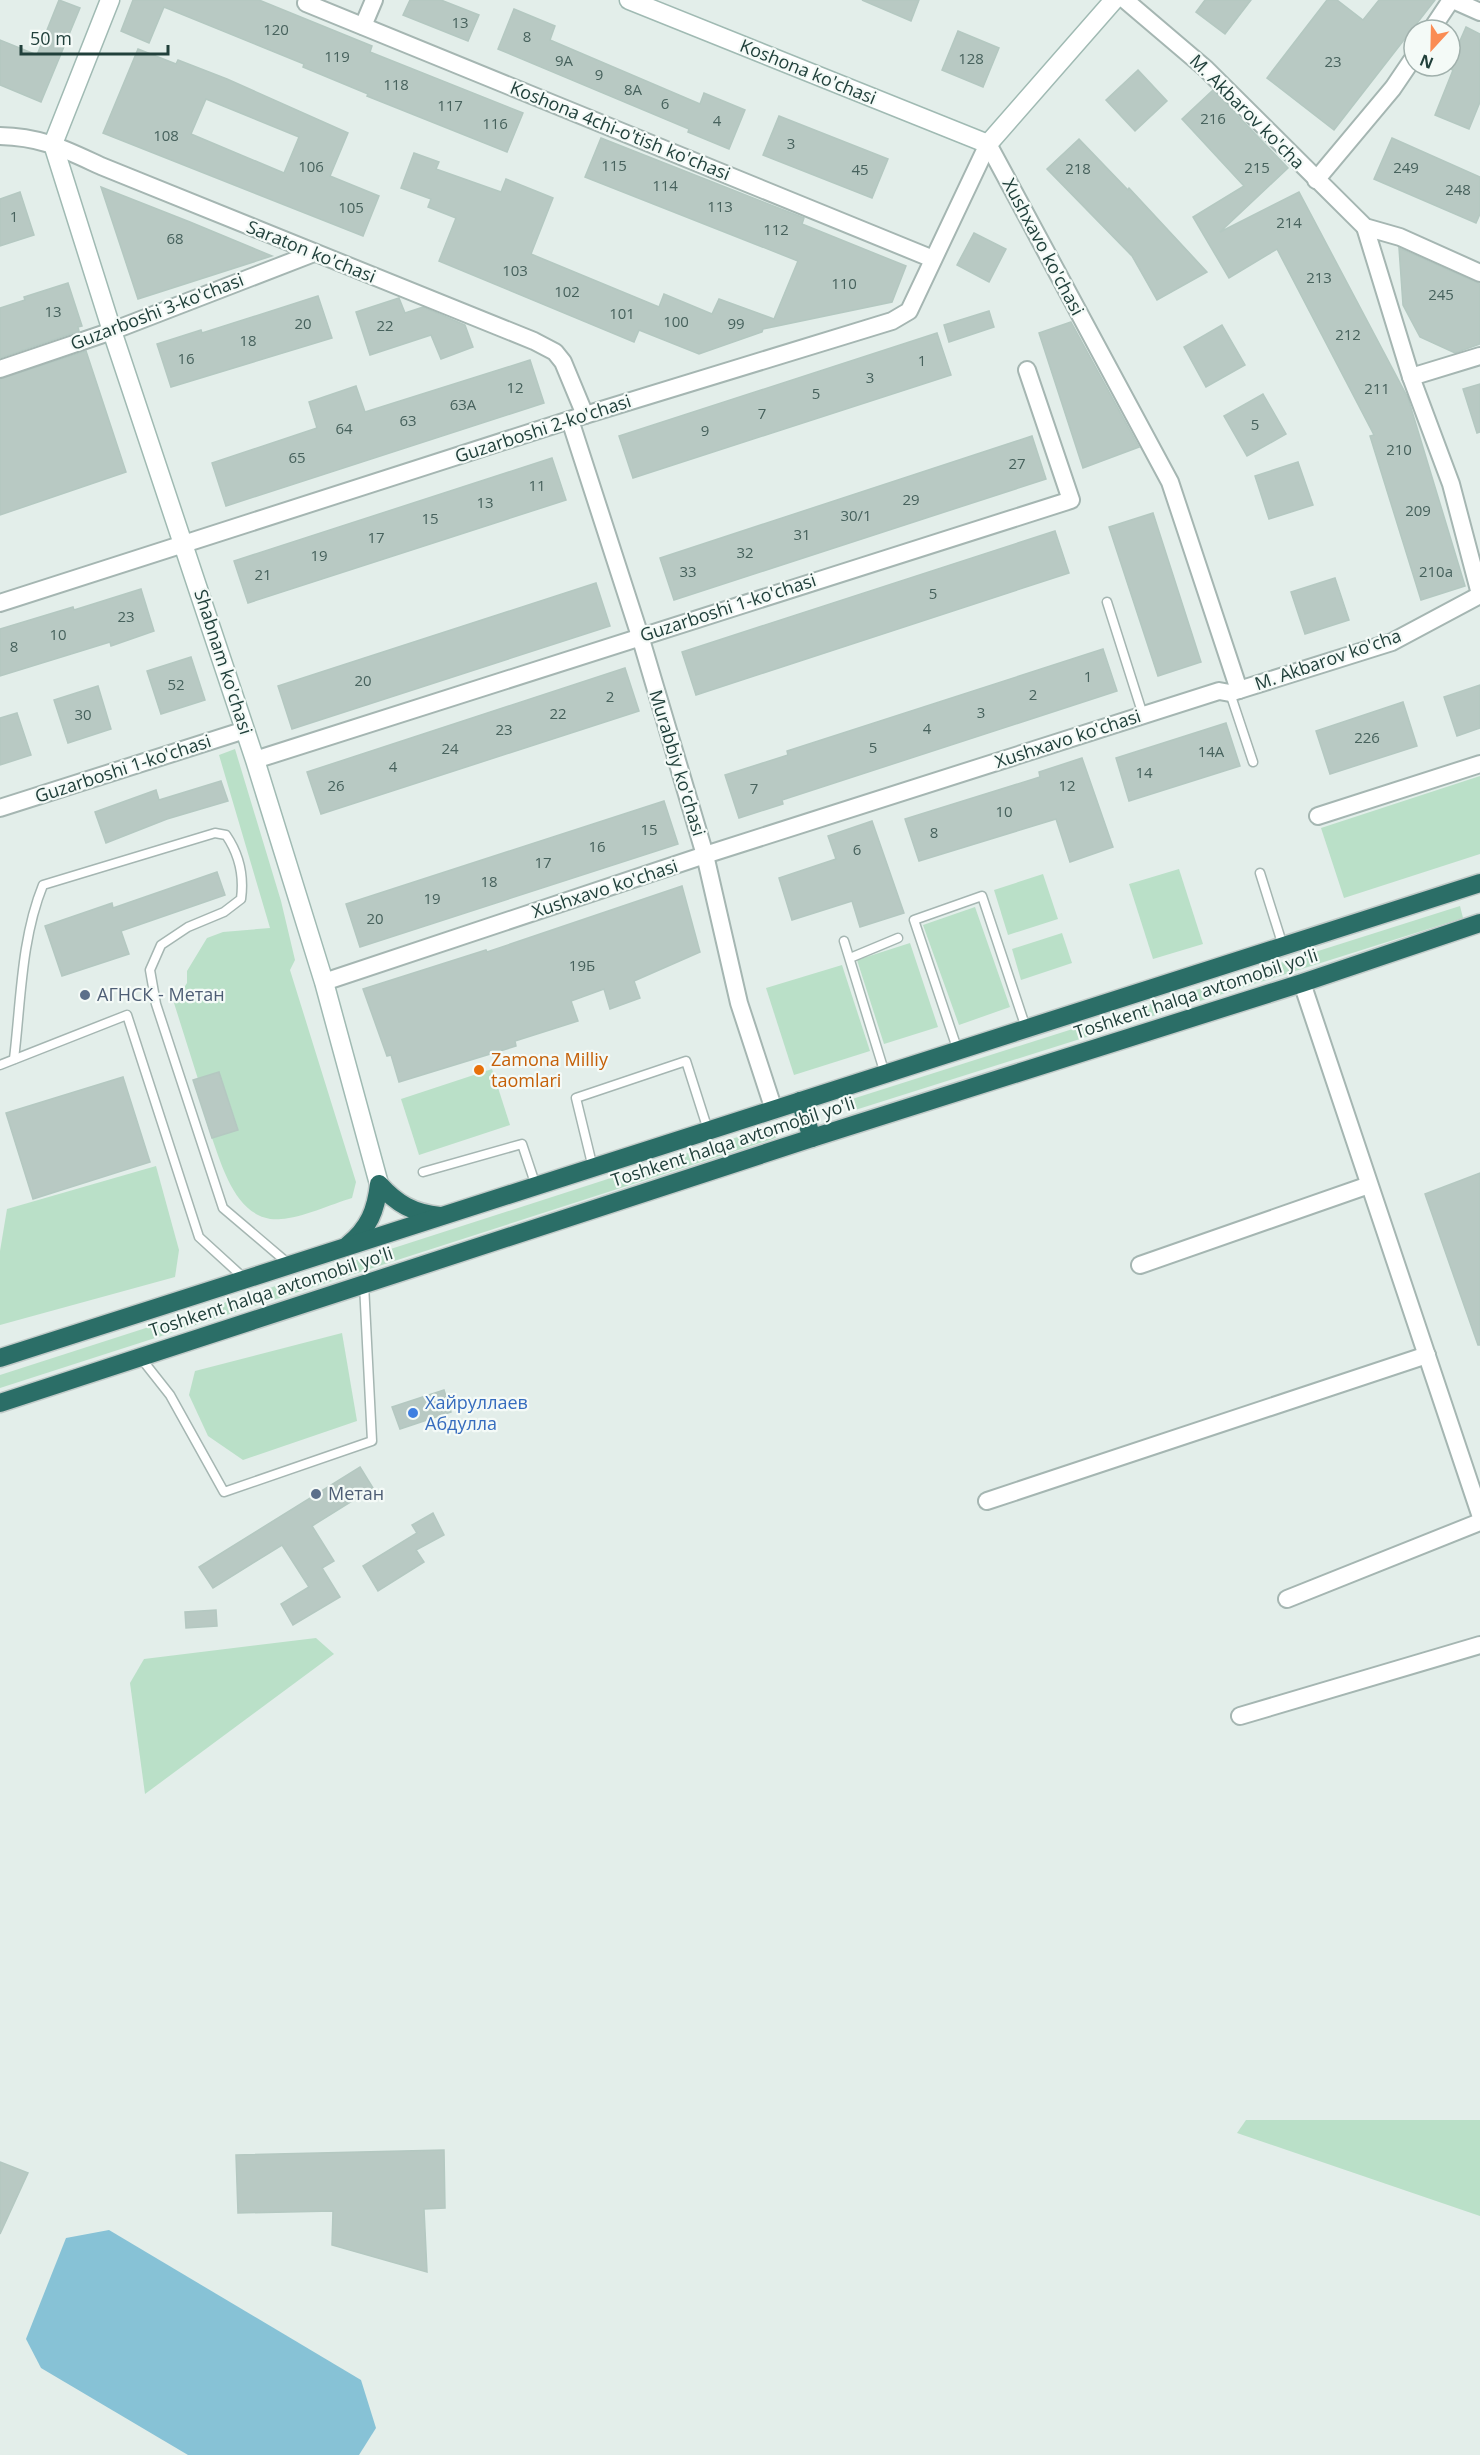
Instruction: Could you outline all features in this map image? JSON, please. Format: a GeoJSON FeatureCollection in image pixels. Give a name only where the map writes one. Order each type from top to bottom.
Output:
{"type":"FeatureCollection","features":[{"type":"Feature","properties":{"kind":"highway","name":"Toshkent halqa avtomobil yo'li"},"geometry":{"type":"LineString","coordinates":[[0,1358],[1480,883]]}},
{"type":"Feature","properties":{"kind":"highway","name":"Toshkent halqa avtomobil yo'li"},"geometry":{"type":"LineString","coordinates":[[0,1403],[812,1138],[1302,983],[1480,923]]}},
{"type":"Feature","properties":{"kind":"highway"},"geometry":{"type":"LineString","coordinates":[[800,1101],[812,1138]]}},
{"type":"Feature","properties":{"kind":"highway"},"geometry":{"type":"LineString","coordinates":[[379,1184],[391,1198],[405,1208],[423,1214],[441,1216]]}},
{"type":"Feature","properties":{"kind":"highway"},"geometry":{"type":"LineString","coordinates":[[344,1248],[360,1236],[371,1219],[377,1203],[379,1184]]}},
{"type":"Feature","properties":{"kind":"street"},"geometry":{"type":"LineString","coordinates":[[53,144],[110,0]]}},
{"type":"Feature","properties":{"kind":"street"},"geometry":{"type":"LineString","coordinates":[[363,26],[374,0]]}},
{"type":"Feature","properties":{"kind":"street","name":"Koshona ko'chasi"},"geometry":{"type":"LineString","coordinates":[[628,0],[988,144]]}},
{"type":"Feature","properties":{"kind":"street"},"geometry":{"type":"LineString","coordinates":[[988,144],[1114,0]]}},
{"type":"Feature","properties":{"kind":"street","name":"M. Akbarov ko'cha"},"geometry":{"type":"LineString","coordinates":[[1125,0],[1205,68],[1365,227],[1400,237],[1480,273]]}},
{"type":"Feature","properties":{"kind":"street"},"geometry":{"type":"LineString","coordinates":[[1439,18],[1452,0],[1480,12]]}},
{"type":"Feature","properties":{"kind":"street","name":"Koshona 4chi-o'tish ko'chasi"},"geometry":{"type":"LineString","coordinates":[[306,3],[933,259]]}},
{"type":"Feature","properties":{"kind":"street"},"geometry":{"type":"LineString","coordinates":[[1316,180],[1402,75]]}},
{"type":"Feature","properties":{"kind":"street","name":"Saraton ko'chasi"},"geometry":{"type":"LineString","coordinates":[[0,136],[24,137],[53,144],[100,166],[534,340],[555,352],[568,372],[577,418]]}},
{"type":"Feature","properties":{"kind":"street","name":"Shabnam ko'chasi"},"geometry":{"type":"LineString","coordinates":[[53,144],[112,331],[255,760],[324,982],[379,1184]]}},
{"type":"Feature","properties":{"kind":"street","name":"Guzarboshi 2-ko'chasi"},"geometry":{"type":"LineString","coordinates":[[0,603],[577,418],[892,321],[909,311],[988,144]]}},
{"type":"Feature","properties":{"kind":"street","name":"Xushxavo ko'chasi"},"geometry":{"type":"LineString","coordinates":[[324,982],[705,855],[1143,715],[1219,691],[1234,692],[1170,482],[988,144]]}},
{"type":"Feature","properties":{"kind":"street","name":"M. Akbarov ko'cha"},"geometry":{"type":"LineString","coordinates":[[1234,692],[1392,642],[1480,594],[1451,484],[1411,377],[1365,227]]}},
{"type":"Feature","properties":{"kind":"street","name":"Guzarboshi 3-ko'chasi"},"geometry":{"type":"LineString","coordinates":[[0,369],[112,331],[314,253]]}},
{"type":"Feature","properties":{"kind":"street"},"geometry":{"type":"LineString","coordinates":[[1411,377],[1480,356]]}},
{"type":"Feature","properties":{"kind":"street","name":"Guzarboshi 1-ko'chasi"},"geometry":{"type":"LineString","coordinates":[[255,760],[1071,500],[1027,369]]}},
{"type":"Feature","properties":{"kind":"street","name":"Murabbiy ko'chasi"},"geometry":{"type":"LineString","coordinates":[[577,418],[705,855],[739,1003],[774,1110]]}},
{"type":"Feature","properties":{"kind":"street","name":"Guzarboshi 1-ko'chasi"},"geometry":{"type":"LineString","coordinates":[[0,808],[245,730]]}},
{"type":"Feature","properties":{"kind":"street"},"geometry":{"type":"LineString","coordinates":[[1318,816],[1480,764]]}},
{"type":"Feature","properties":{"kind":"street"},"geometry":{"type":"LineString","coordinates":[[1302,983],[1480,1514]]}},
{"type":"Feature","properties":{"kind":"street"},"geometry":{"type":"LineString","coordinates":[[1140,1265],[1369,1185]]}},
{"type":"Feature","properties":{"kind":"street"},"geometry":{"type":"LineString","coordinates":[[987,1502],[1426,1355]]}},
{"type":"Feature","properties":{"kind":"street"},"geometry":{"type":"LineString","coordinates":[[1287,1599],[1480,1522]]}},
{"type":"Feature","properties":{"kind":"street"},"geometry":{"type":"LineString","coordinates":[[1240,1716],[1480,1645]]}},
{"type":"Feature","properties":{"kind":"lane"},"geometry":{"type":"LineString","coordinates":[[1107,602],[1143,715]]}},
{"type":"Feature","properties":{"kind":"lane"},"geometry":{"type":"LineString","coordinates":[[1234,692],[1253,762]]}},
{"type":"Feature","properties":{"kind":"lane"},"geometry":{"type":"LineString","coordinates":[[14,1059],[27,940],[34,907],[43,885],[215,833],[226,835],[233,845],[243,881],[242,900],[224,912],[188,927],[161,945],[150,970],[156,1004],[223,1208],[290,1265]]}},
{"type":"Feature","properties":{"kind":"lane"},"geometry":{"type":"LineString","coordinates":[[1260,873],[1283,946]]}},
{"type":"Feature","properties":{"kind":"lane"},"geometry":{"type":"LineString","coordinates":[[958,1051],[914,920],[982,896],[1026,1029]]}},
{"type":"Feature","properties":{"kind":"lane"},"geometry":{"type":"LineString","coordinates":[[850,958],[898,938]]}},
{"type":"Feature","properties":{"kind":"lane"},"geometry":{"type":"LineString","coordinates":[[844,941],[885,1074]]}},
{"type":"Feature","properties":{"kind":"lane"},"geometry":{"type":"LineString","coordinates":[[0,1065],[127,1016],[199,1237],[245,1280]]}},
{"type":"Feature","properties":{"kind":"lane"},"geometry":{"type":"LineString","coordinates":[[593,1168],[576,1098],[686,1061],[708,1131]]}},
{"type":"Feature","properties":{"kind":"lane"},"geometry":{"type":"LineString","coordinates":[[423,1172],[522,1144],[536,1186]]}},
{"type":"Feature","properties":{"kind":"lane"},"geometry":{"type":"LineString","coordinates":[[140,1356],[170,1395],[224,1492],[372,1441],[364,1283]]}},
{"type":"Feature","properties":{"kind":"green space"},"geometry":{"type":"Polygon","coordinates":[[[235,749],[281,901],[295,960],[290,970],[356,1182],[352,1198],[281,1219],[266,1218],[254,1212],[234,1192],[227,1178],[212,1138],[238,1129],[219,1072],[198,1079],[174,1003],[187,983],[187,971],[207,938],[223,932],[270,928],[219,755],[235,749]]]}},
{"type":"Feature","properties":{"kind":"green space"},"geometry":{"type":"Polygon","coordinates":[[[1480,776],[1480,854],[1344,898],[1321,828],[1480,776]]]}},
{"type":"Feature","properties":{"kind":"green space"},"geometry":{"type":"Polygon","coordinates":[[[1179,869],[1203,944],[1153,959],[1129,884],[1179,869]]]}},
{"type":"Feature","properties":{"kind":"green space"},"geometry":{"type":"Polygon","coordinates":[[[1043,874],[1058,919],[1008,935],[994,890],[1043,874]]]}},
{"type":"Feature","properties":{"kind":"green space"},"geometry":{"type":"Polygon","coordinates":[[[1460,906],[1463,918],[852,1111],[849,1100],[1460,906]]]}},
{"type":"Feature","properties":{"kind":"green space"},"geometry":{"type":"Polygon","coordinates":[[[975,907],[1010,1007],[959,1025],[923,925],[975,907]]]}},
{"type":"Feature","properties":{"kind":"green space"},"geometry":{"type":"Polygon","coordinates":[[[1062,933],[1072,963],[1021,980],[1012,949],[1062,933]]]}},
{"type":"Feature","properties":{"kind":"green space"},"geometry":{"type":"Polygon","coordinates":[[[910,943],[938,1027],[884,1044],[857,960],[910,943]]]}},
{"type":"Feature","properties":{"kind":"green space"},"geometry":{"type":"Polygon","coordinates":[[[842,965],[870,1051],[794,1075],[766,988],[842,965]]]}},
{"type":"Feature","properties":{"kind":"green space"},"geometry":{"type":"Polygon","coordinates":[[[492,1069],[510,1125],[419,1155],[401,1099],[492,1069]]]}},
{"type":"Feature","properties":{"kind":"green space"},"geometry":{"type":"Polygon","coordinates":[[[772,1126],[776,1138],[0,1388],[0,1375],[772,1126]]]}},
{"type":"Feature","properties":{"kind":"green space"},"geometry":{"type":"Polygon","coordinates":[[[156,1166],[179,1250],[175,1277],[0,1325],[0,1251],[7,1209],[156,1166]]]}},
{"type":"Feature","properties":{"kind":"green space"},"geometry":{"type":"Polygon","coordinates":[[[342,1333],[357,1421],[243,1460],[208,1436],[189,1395],[195,1371],[342,1333]]]}},
{"type":"Feature","properties":{"kind":"green space"},"geometry":{"type":"Polygon","coordinates":[[[316,1638],[334,1654],[145,1794],[130,1683],[144,1659],[316,1638]]]}},
{"type":"Feature","properties":{"kind":"green space"},"geometry":{"type":"Polygon","coordinates":[[[1246,2120],[1480,2120],[1480,2216],[1237,2133],[1246,2120]]]}},
{"type":"Feature","properties":{"kind":"water"},"geometry":{"type":"Polygon","coordinates":[[[109,2230],[361,2380],[376,2428],[359,2455],[188,2455],[41,2368],[26,2339],[66,2238],[109,2230]]]}},
{"type":"Feature","properties":{"kind":"building"},"geometry":{"type":"Polygon","coordinates":[[[59,0],[80,8],[41,102],[0,85],[0,40],[37,55],[59,0]]]}},
{"type":"Feature","properties":{"kind":"building"},"geometry":{"type":"Polygon","coordinates":[[[133,0],[259,0],[372,46],[370,52],[523,113],[507,152],[367,96],[368,94],[303,67],[304,64],[164,7],[149,43],[121,31],[133,0]]]}},
{"type":"Feature","properties":{"kind":"building"},"geometry":{"type":"Polygon","coordinates":[[[410,0],[441,0],[479,15],[468,41],[403,15],[410,0]]]}},
{"type":"Feature","properties":{"kind":"building"},"geometry":{"type":"Polygon","coordinates":[[[862,0],[919,0],[911,21],[862,0]]]}},
{"type":"Feature","properties":{"kind":"building"},"geometry":{"type":"Polygon","coordinates":[[[1205,0],[1251,0],[1225,34],[1196,12],[1205,0]]]}},
{"type":"Feature","properties":{"kind":"building"},"geometry":{"type":"Polygon","coordinates":[[[1327,0],[1337,0],[1363,20],[1379,0],[1435,0],[1421,18],[1402,18],[1402,42],[1334,130],[1267,78],[1327,0]]]}},
{"type":"Feature","properties":{"kind":"building"},"geometry":{"type":"Polygon","coordinates":[[[514,9],[555,26],[550,40],[700,104],[704,93],[745,110],[729,149],[688,132],[689,129],[498,49],[514,9]]]}},
{"type":"Feature","properties":{"kind":"building"},"geometry":{"type":"Polygon","coordinates":[[[1466,27],[1480,34],[1480,102],[1469,129],[1435,115],[1450,78],[1462,78],[1462,36],[1466,27]]]}},
{"type":"Feature","properties":{"kind":"building"},"geometry":{"type":"Polygon","coordinates":[[[958,31],[999,48],[983,87],[942,70],[958,31]]]}},
{"type":"Feature","properties":{"kind":"building"},"geometry":{"type":"Polygon","coordinates":[[[138,49],[176,64],[178,60],[227,79],[348,133],[330,176],[379,196],[363,236],[103,133],[138,49]],[[206,99],[191,134],[284,173],[299,137],[206,99]]]}},
{"type":"Feature","properties":{"kind":"building"},"geometry":{"type":"Polygon","coordinates":[[[1138,70],[1167,101],[1135,131],[1106,100],[1138,70]]]}},
{"type":"Feature","properties":{"kind":"building"},"geometry":{"type":"Polygon","coordinates":[[[1213,90],[1288,168],[1220,232],[1299,192],[1408,398],[1465,586],[1421,600],[1370,436],[1374,435],[1277,249],[1229,278],[1193,217],[1244,186],[1182,119],[1213,90]]]}},
{"type":"Feature","properties":{"kind":"building"},"geometry":{"type":"Polygon","coordinates":[[[779,116],[888,159],[872,198],[763,155],[779,116]]]}},
{"type":"Feature","properties":{"kind":"building"},"geometry":{"type":"Polygon","coordinates":[[[601,138],[804,218],[802,224],[906,266],[892,302],[763,329],[762,332],[699,354],[639,330],[634,342],[439,261],[456,218],[428,207],[431,199],[401,188],[414,153],[439,162],[436,169],[501,192],[506,179],[553,198],[531,254],[659,307],[664,294],[712,314],[719,299],[774,319],[798,261],[585,177],[601,138]]]}},
{"type":"Feature","properties":{"kind":"building"},"geometry":{"type":"Polygon","coordinates":[[[1392,138],[1480,177],[1480,214],[1476,223],[1374,179],[1392,138]]]}},
{"type":"Feature","properties":{"kind":"building"},"geometry":{"type":"Polygon","coordinates":[[[1079,139],[1128,190],[1129,188],[1207,272],[1157,300],[1132,256],[1047,169],[1079,139]]]}},
{"type":"Feature","properties":{"kind":"building"},"geometry":{"type":"Polygon","coordinates":[[[101,187],[190,222],[272,256],[138,299],[101,187]]]}},
{"type":"Feature","properties":{"kind":"building"},"geometry":{"type":"Polygon","coordinates":[[[20,192],[34,235],[0,246],[0,199],[20,192]]]}},
{"type":"Feature","properties":{"kind":"building"},"geometry":{"type":"Polygon","coordinates":[[[974,233],[1006,249],[989,282],[957,265],[974,233]]]}},
{"type":"Feature","properties":{"kind":"building"},"geometry":{"type":"Polygon","coordinates":[[[1399,248],[1480,284],[1480,344],[1455,353],[1420,337],[1403,305],[1399,248]]]}},
{"type":"Feature","properties":{"kind":"building"},"geometry":{"type":"Polygon","coordinates":[[[68,283],[82,326],[78,327],[79,331],[0,358],[0,308],[25,300],[24,297],[68,283]]]}},
{"type":"Feature","properties":{"kind":"building"},"geometry":{"type":"Polygon","coordinates":[[[318,296],[332,338],[171,387],[157,344],[201,330],[202,333],[318,296]]]}},
{"type":"Feature","properties":{"kind":"building"},"geometry":{"type":"Polygon","coordinates":[[[399,298],[405,313],[423,307],[465,325],[473,347],[441,359],[431,335],[370,355],[356,312],[399,298]]]}},
{"type":"Feature","properties":{"kind":"building"},"geometry":{"type":"Polygon","coordinates":[[[989,311],[994,327],[949,342],[944,325],[989,311]]]}},
{"type":"Feature","properties":{"kind":"building"},"geometry":{"type":"Polygon","coordinates":[[[1071,322],[1139,447],[1083,468],[1039,333],[1071,322]]]}},
{"type":"Feature","properties":{"kind":"building"},"geometry":{"type":"Polygon","coordinates":[[[1222,325],[1245,365],[1206,387],[1184,347],[1222,325]]]}},
{"type":"Feature","properties":{"kind":"building"},"geometry":{"type":"Polygon","coordinates":[[[937,333],[951,375],[633,478],[619,436],[937,333]]]}},
{"type":"Feature","properties":{"kind":"building"},"geometry":{"type":"Polygon","coordinates":[[[86,351],[126,472],[0,515],[0,379],[86,351]]]}},
{"type":"Feature","properties":{"kind":"building"},"geometry":{"type":"Polygon","coordinates":[[[530,360],[544,403],[226,506],[212,463],[317,428],[309,402],[356,386],[365,412],[530,360]]]}},
{"type":"Feature","properties":{"kind":"building"},"geometry":{"type":"Polygon","coordinates":[[[1480,384],[1480,432],[1477,433],[1463,389],[1480,384]]]}},
{"type":"Feature","properties":{"kind":"building"},"geometry":{"type":"Polygon","coordinates":[[[1263,394],[1286,434],[1247,456],[1224,416],[1263,394]]]}},
{"type":"Feature","properties":{"kind":"building"},"geometry":{"type":"Polygon","coordinates":[[[1032,436],[1046,479],[674,600],[660,558],[1032,436]]]}},
{"type":"Feature","properties":{"kind":"building"},"geometry":{"type":"Polygon","coordinates":[[[552,458],[566,500],[248,603],[234,561],[552,458]]]}},
{"type":"Feature","properties":{"kind":"building"},"geometry":{"type":"Polygon","coordinates":[[[1298,462],[1313,505],[1269,519],[1255,476],[1298,462]]]}},
{"type":"Feature","properties":{"kind":"building"},"geometry":{"type":"Polygon","coordinates":[[[1153,513],[1201,662],[1158,676],[1109,527],[1153,513]]]}},
{"type":"Feature","properties":{"kind":"building"},"geometry":{"type":"Polygon","coordinates":[[[1055,531],[1069,573],[696,695],[682,652],[1055,531]]]}},
{"type":"Feature","properties":{"kind":"building"},"geometry":{"type":"Polygon","coordinates":[[[1335,578],[1349,620],[1305,634],[1291,592],[1335,578]]]}},
{"type":"Feature","properties":{"kind":"building"},"geometry":{"type":"Polygon","coordinates":[[[596,583],[610,626],[292,729],[278,686],[596,583]]]}},
{"type":"Feature","properties":{"kind":"building"},"geometry":{"type":"Polygon","coordinates":[[[141,589],[154,631],[111,646],[110,642],[0,676],[0,629],[73,607],[74,610],[141,589]]]}},
{"type":"Feature","properties":{"kind":"building"},"geometry":{"type":"Polygon","coordinates":[[[1103,649],[1117,691],[782,800],[783,804],[739,818],[725,775],[788,755],[787,751],[1103,649]]]}},
{"type":"Feature","properties":{"kind":"building"},"geometry":{"type":"Polygon","coordinates":[[[191,657],[205,700],[161,714],[147,671],[191,657]]]}},
{"type":"Feature","properties":{"kind":"building"},"geometry":{"type":"Polygon","coordinates":[[[625,668],[639,711],[321,814],[307,772],[625,668]]]}},
{"type":"Feature","properties":{"kind":"building"},"geometry":{"type":"Polygon","coordinates":[[[1480,685],[1480,728],[1457,736],[1444,697],[1480,685]]]}},
{"type":"Feature","properties":{"kind":"building"},"geometry":{"type":"Polygon","coordinates":[[[98,686],[111,729],[68,743],[54,700],[98,686]]]}},
{"type":"Feature","properties":{"kind":"building"},"geometry":{"type":"Polygon","coordinates":[[[1403,702],[1417,746],[1330,774],[1316,731],[1403,702]]]}},
{"type":"Feature","properties":{"kind":"building"},"geometry":{"type":"Polygon","coordinates":[[[17,713],[31,755],[0,765],[0,718],[17,713]]]}},
{"type":"Feature","properties":{"kind":"building"},"geometry":{"type":"Polygon","coordinates":[[[1226,723],[1240,766],[1129,801],[1116,758],[1226,723]]]}},
{"type":"Feature","properties":{"kind":"building"},"geometry":{"type":"Polygon","coordinates":[[[1082,758],[1113,847],[1070,862],[1056,819],[919,861],[905,819],[1040,777],[1039,772],[1082,758]]]}},
{"type":"Feature","properties":{"kind":"building"},"geometry":{"type":"Polygon","coordinates":[[[221,781],[228,801],[167,819],[106,843],[95,812],[156,790],[159,800],[221,781]]]}},
{"type":"Feature","properties":{"kind":"building"},"geometry":{"type":"Polygon","coordinates":[[[664,801],[678,844],[360,947],[346,904],[664,801]]]}},
{"type":"Feature","properties":{"kind":"building"},"geometry":{"type":"Polygon","coordinates":[[[872,821],[904,913],[860,927],[852,901],[792,920],[779,878],[836,859],[828,836],[872,821]]]}},
{"type":"Feature","properties":{"kind":"building"},"geometry":{"type":"Polygon","coordinates":[[[217,872],[225,895],[121,931],[129,954],[62,976],[45,926],[112,903],[113,908],[217,872]]]}},
{"type":"Feature","properties":{"kind":"building"},"geometry":{"type":"Polygon","coordinates":[[[682,886],[700,952],[634,981],[640,998],[610,1009],[604,989],[571,1001],[578,1021],[515,1041],[516,1046],[399,1082],[391,1055],[387,1056],[363,989],[486,950],[487,952],[682,886]]]}},
{"type":"Feature","properties":{"kind":"building"},"geometry":{"type":"Polygon","coordinates":[[[219,1072],[238,1130],[212,1138],[193,1080],[219,1072]]]}},
{"type":"Feature","properties":{"kind":"building"},"geometry":{"type":"Polygon","coordinates":[[[123,1077],[150,1162],[33,1199],[6,1113],[123,1077]]]}},
{"type":"Feature","properties":{"kind":"building"},"geometry":{"type":"Polygon","coordinates":[[[1480,1173],[1480,1345],[1478,1345],[1425,1194],[1480,1173]]]}},
{"type":"Feature","properties":{"kind":"building"},"geometry":{"type":"Polygon","coordinates":[[[444,1390],[451,1412],[400,1429],[392,1407],[444,1390]]]}},
{"type":"Feature","properties":{"kind":"building"},"geometry":{"type":"Polygon","coordinates":[[[360,1467],[373,1488],[312,1526],[334,1561],[322,1568],[340,1597],[293,1625],[281,1604],[309,1587],[282,1545],[213,1588],[199,1567],[360,1467]]]}},
{"type":"Feature","properties":{"kind":"building"},"geometry":{"type":"Polygon","coordinates":[[[433,1513],[444,1535],[416,1550],[424,1562],[378,1591],[363,1566],[417,1533],[412,1525],[433,1513]]]}},
{"type":"Feature","properties":{"kind":"building"},"geometry":{"type":"Polygon","coordinates":[[[216,1610],[217,1626],[186,1628],[185,1612],[216,1610]]]}},
{"type":"Feature","properties":{"kind":"building"},"geometry":{"type":"Polygon","coordinates":[[[444,2150],[445,2208],[424,2209],[427,2272],[332,2245],[333,2211],[238,2213],[236,2155],[444,2150]]]}},
{"type":"Feature","properties":{"kind":"building"},"geometry":{"type":"Polygon","coordinates":[[[0,2162],[28,2173],[0,2234],[0,2162]]]}},
{"type":"Feature","properties":{"kind":"place","name":"АГНСК - Метан"},"geometry":{"type":"Point","coordinates":[85,995]}},
{"type":"Feature","properties":{"kind":"place","name":"Zamona Milliy taomlari"},"geometry":{"type":"Point","coordinates":[479,1070]}},
{"type":"Feature","properties":{"kind":"place","name":"Хайруллаев Абдулла"},"geometry":{"type":"Point","coordinates":[413,1413]}},
{"type":"Feature","properties":{"kind":"place","name":"Метан"},"geometry":{"type":"Point","coordinates":[316,1494]}}]}
